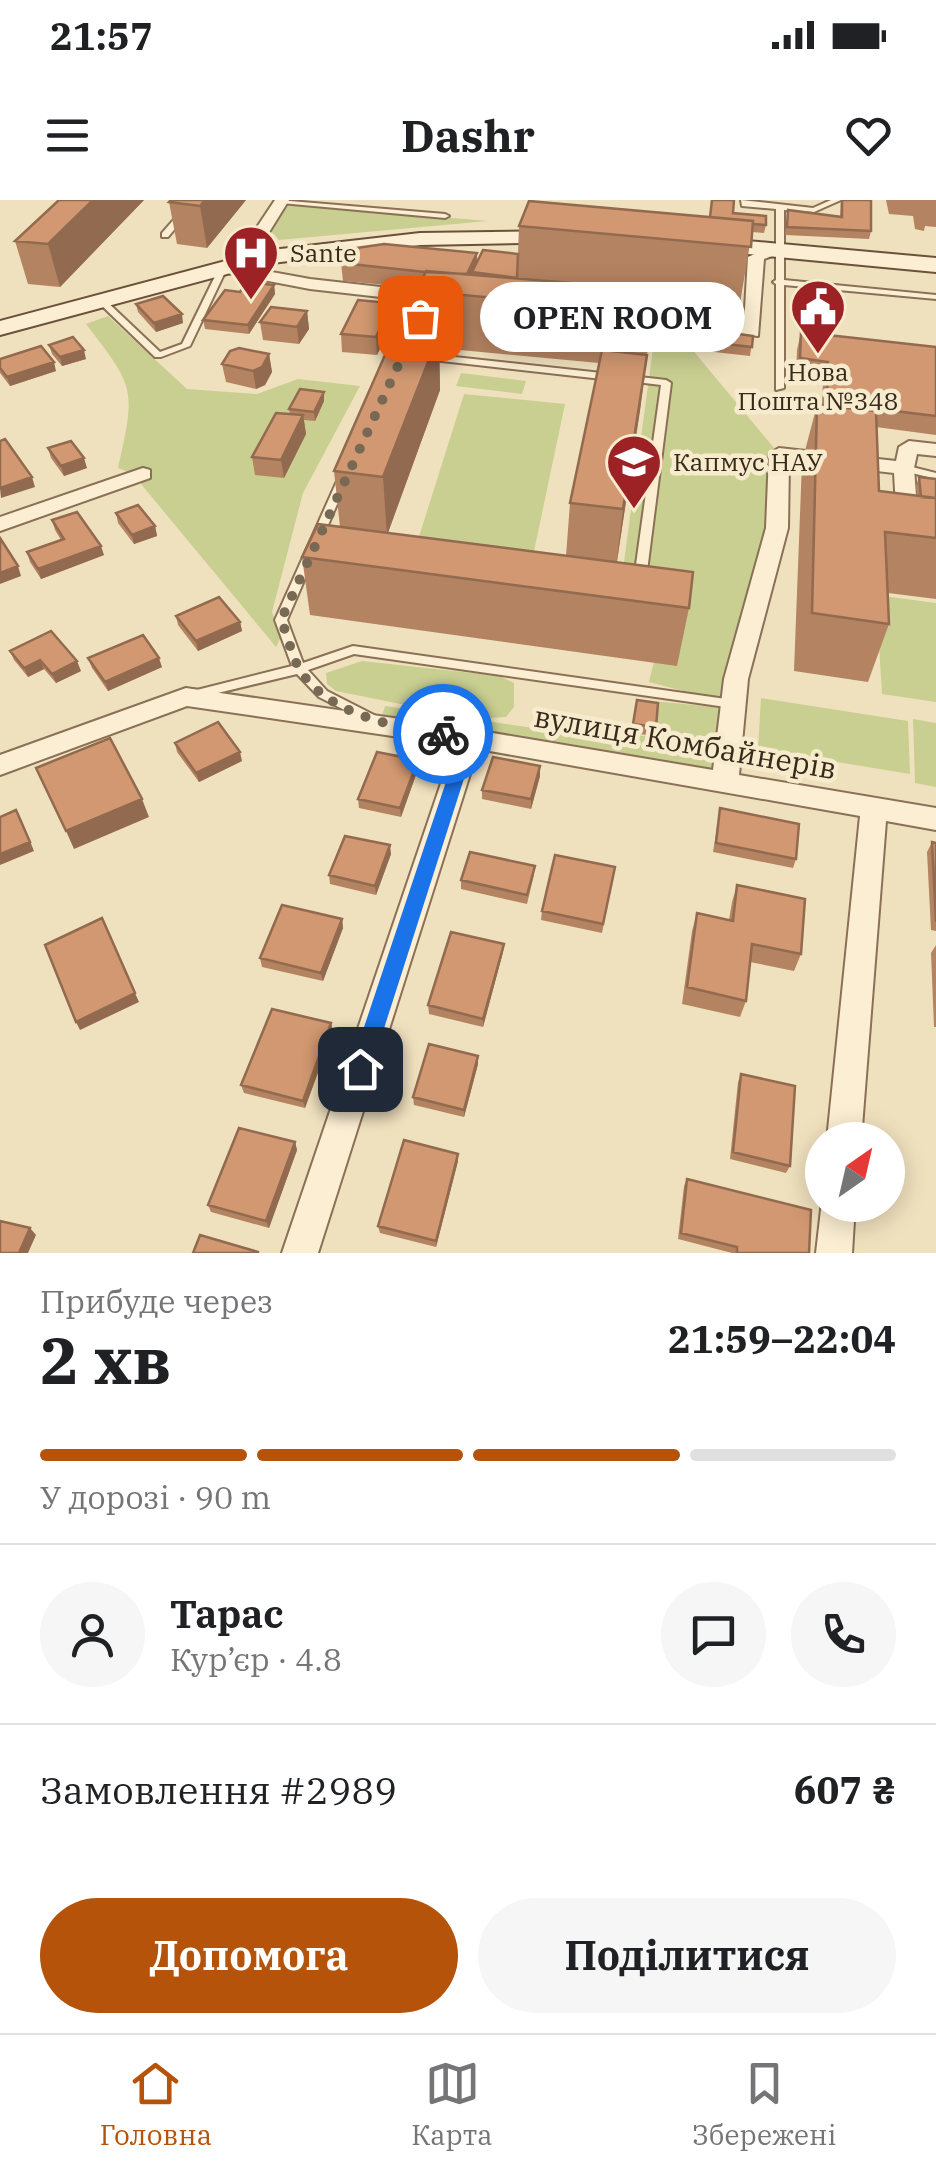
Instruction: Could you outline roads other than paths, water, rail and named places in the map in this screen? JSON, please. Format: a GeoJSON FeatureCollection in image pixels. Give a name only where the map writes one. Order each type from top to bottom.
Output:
{"type":"FeatureCollection","features":[{"type":"Feature","properties":{"kind":"main road"},"geometry":{"type":"LineString","coordinates":[[0,328],[263,258],[459,236],[598,237]]}},
{"type":"Feature","properties":{"kind":"main road"},"geometry":{"type":"LineString","coordinates":[[688,243],[936,265]]}},
{"type":"Feature","properties":{"kind":"street"},"geometry":{"type":"LineString","coordinates":[[263,258],[255,242],[282,200]]}},
{"type":"Feature","properties":{"kind":"street"},"geometry":{"type":"LineString","coordinates":[[598,316],[752,332],[756,257],[777,250]]}},
{"type":"Feature","properties":{"kind":"street"},"geometry":{"type":"LineString","coordinates":[[223,268],[427,303],[467,302]]}},
{"type":"Feature","properties":{"kind":"street"},"geometry":{"type":"LineString","coordinates":[[936,450],[909,447],[904,468],[909,542],[936,545]]}},
{"type":"Feature","properties":{"kind":"street"},"geometry":{"type":"LineString","coordinates":[[725,784],[733,704],[777,528],[780,454],[904,468]]}},
{"type":"Feature","properties":{"kind":"street"},"geometry":{"type":"LineString","coordinates":[[0,524],[143,474]]}},
{"type":"Feature","properties":{"kind":"street"},"geometry":{"type":"LineString","coordinates":[[0,765],[186,697]]}},
{"type":"Feature","properties":{"kind":"street","name":"вулиця Комбайнерів"},"geometry":{"type":"LineString","coordinates":[[186,697],[469,738],[936,819]]}},
{"type":"Feature","properties":{"kind":"street"},"geometry":{"type":"LineString","coordinates":[[300,1253],[469,738]]}},
{"type":"Feature","properties":{"kind":"street"},"geometry":{"type":"LineString","coordinates":[[846,1122],[874,808]]}},
{"type":"Feature","properties":{"kind":"street"},"geometry":{"type":"LineString","coordinates":[[834,1253],[837,1222]]}},
{"type":"Feature","properties":{"kind":"lane"},"geometry":{"type":"LineString","coordinates":[[165,235],[195,200]]}},
{"type":"Feature","properties":{"kind":"lane"},"geometry":{"type":"LineString","coordinates":[[282,200],[445,216]]}},
{"type":"Feature","properties":{"kind":"lane"},"geometry":{"type":"LineString","coordinates":[[745,200],[814,210],[837,200]]}},
{"type":"Feature","properties":{"kind":"lane"},"geometry":{"type":"LineString","coordinates":[[779,388],[780,207]]}},
{"type":"Feature","properties":{"kind":"lane"},"geometry":{"type":"LineString","coordinates":[[101,301],[158,355],[186,346],[223,268]]}},
{"type":"Feature","properties":{"kind":"lane"},"geometry":{"type":"LineString","coordinates":[[777,282],[936,298]]}},
{"type":"Feature","properties":{"kind":"lane"},"geometry":{"type":"LineString","coordinates":[[421,356],[666,383],[642,579],[623,576]]}},
{"type":"Feature","properties":{"kind":"lane"},"geometry":{"type":"LineString","coordinates":[[904,468],[936,476]]}},
{"type":"Feature","properties":{"kind":"lane"},"geometry":{"type":"LineString","coordinates":[[347,471],[281,620],[299,670],[322,694],[385,726]]}},
{"type":"Feature","properties":{"kind":"lane"},"geometry":{"type":"LineString","coordinates":[[314,540],[330,542]]}},
{"type":"Feature","properties":{"kind":"lane"},"geometry":{"type":"LineString","coordinates":[[186,697],[299,670],[353,650],[733,704]]}},
{"type":"Feature","properties":{"kind":"place","name":"Sante"},"geometry":{"type":"Point","coordinates":[251,302]}},
{"type":"Feature","properties":{"kind":"place","name":"OPEN ROOM"},"geometry":{"type":"Point","coordinates":[420,318]}},
{"type":"Feature","properties":{"kind":"place","name":"Нова Пошта №348"},"geometry":{"type":"Point","coordinates":[818,356]}},
{"type":"Feature","properties":{"kind":"place","name":"Капмус НАУ"},"geometry":{"type":"Point","coordinates":[634,511]}}]}
